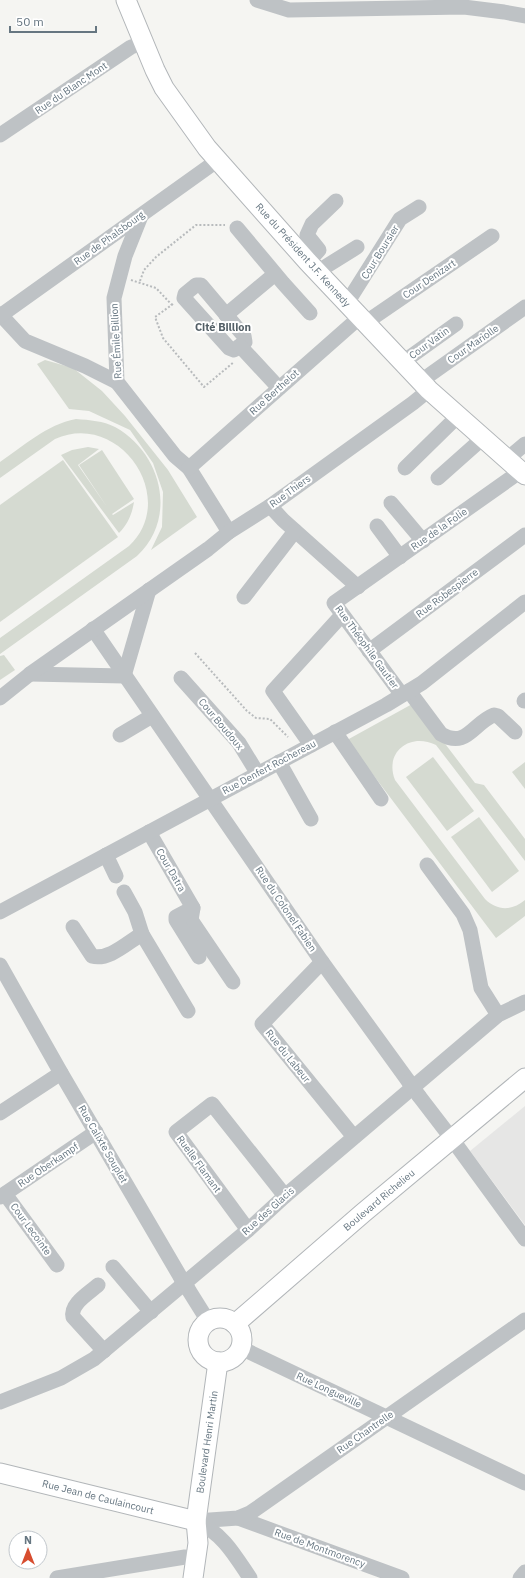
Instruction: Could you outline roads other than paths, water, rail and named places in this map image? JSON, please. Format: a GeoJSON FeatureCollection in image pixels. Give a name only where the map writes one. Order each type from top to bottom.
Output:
{"type":"FeatureCollection","features":[{"type":"Feature","properties":{"kind":"main road","name":"Rue du Président J.F. Kennedy"},"geometry":{"type":"LineString","coordinates":[[126,0],[143,44],[164,88],[200,138],[218,160],[312,267],[425,385],[482,438],[518,468]]}},
{"type":"Feature","properties":{"kind":"main road","name":"Boulevard Richelieu"},"geometry":{"type":"LineString","coordinates":[[235,1324],[363,1213],[525,1078]]}},
{"type":"Feature","properties":{"kind":"main road"},"geometry":{"type":"LineString","coordinates":[[219,1318],[235,1324],[242,1335],[241,1348],[232,1359],[218,1362],[205,1357],[198,1345],[199,1332],[208,1321],[219,1318]]}},
{"type":"Feature","properties":{"kind":"main road","name":"Boulevard Henri Martin"},"geometry":{"type":"LineString","coordinates":[[193,1578],[198,1543],[196,1522],[218,1362]]}},
{"type":"Feature","properties":{"kind":"main road","name":"Rue Jean de Caulaincourt"},"geometry":{"type":"LineString","coordinates":[[0,1473],[196,1522]]}},
{"type":"Feature","properties":{"kind":"main road","name":"Boulevard Henri Martin"},"geometry":{"type":"LineString","coordinates":[[181,1578],[188,1541],[196,1522]]}},
{"type":"Feature","properties":{"kind":"street"},"geometry":{"type":"LineString","coordinates":[[257,0],[289,10],[464,7],[525,16]]}},
{"type":"Feature","properties":{"kind":"street"},"geometry":{"type":"LineString","coordinates":[[485,10],[500,0]]}},
{"type":"Feature","properties":{"kind":"street","name":"Rue du Blanc Mont"},"geometry":{"type":"LineString","coordinates":[[0,135],[131,48],[143,44]]}},
{"type":"Feature","properties":{"kind":"street","name":"Rue de Phalsbourg"},"geometry":{"type":"LineString","coordinates":[[0,315],[218,160]]}},
{"type":"Feature","properties":{"kind":"street"},"geometry":{"type":"LineString","coordinates":[[312,267],[319,250],[307,235],[312,224],[336,201]]}},
{"type":"Feature","properties":{"kind":"street","name":"Cour Boursier"},"geometry":{"type":"LineString","coordinates":[[347,304],[400,219],[419,207]]}},
{"type":"Feature","properties":{"kind":"street","name":"Rue Émile Billion"},"geometry":{"type":"LineString","coordinates":[[141,216],[118,277],[114,298],[117,382],[176,456],[189,468],[229,532]]}},
{"type":"Feature","properties":{"kind":"street"},"geometry":{"type":"LineString","coordinates":[[237,228],[310,313]]}},
{"type":"Feature","properties":{"kind":"street","name":"Cour Denizart"},"geometry":{"type":"LineString","coordinates":[[363,320],[492,236]]}},
{"type":"Feature","properties":{"kind":"street"},"geometry":{"type":"LineString","coordinates":[[312,267],[357,248]]}},
{"type":"Feature","properties":{"kind":"street"},"geometry":{"type":"LineString","coordinates":[[226,315],[276,274]]}},
{"type":"Feature","properties":{"kind":"street"},"geometry":{"type":"LineString","coordinates":[[196,285],[201,285],[226,315],[244,336],[245,342],[237,348],[229,348],[178,301],[196,285]]}},
{"type":"Feature","properties":{"kind":"street","name":"Cour Mariolle"},"geometry":{"type":"LineString","coordinates":[[425,385],[525,307]]}},
{"type":"Feature","properties":{"kind":"street"},"geometry":{"type":"LineString","coordinates":[[0,315],[25,341],[85,366],[117,382]]}},
{"type":"Feature","properties":{"kind":"street","name":"Rue Berthelot"},"geometry":{"type":"LineString","coordinates":[[189,468],[279,388],[363,320]]}},
{"type":"Feature","properties":{"kind":"street","name":"Cour Vatin"},"geometry":{"type":"LineString","coordinates":[[403,362],[456,324]]}},
{"type":"Feature","properties":{"kind":"street"},"geometry":{"type":"LineString","coordinates":[[237,348],[279,388]]}},
{"type":"Feature","properties":{"kind":"street","name":"Rue Thiers"},"geometry":{"type":"LineString","coordinates":[[30,674],[229,532],[270,506],[425,385]]}},
{"type":"Feature","properties":{"kind":"street"},"geometry":{"type":"LineString","coordinates":[[405,468],[458,416]]}},
{"type":"Feature","properties":{"kind":"street"},"geometry":{"type":"LineString","coordinates":[[438,478],[482,438]]}},
{"type":"Feature","properties":{"kind":"street","name":"Rue de la Folie"},"geometry":{"type":"LineString","coordinates":[[358,587],[423,541],[518,468],[525,444]]}},
{"type":"Feature","properties":{"kind":"street"},"geometry":{"type":"LineString","coordinates":[[391,503],[423,541]]}},
{"type":"Feature","properties":{"kind":"street"},"geometry":{"type":"LineString","coordinates":[[270,506],[295,531],[358,587]]}},
{"type":"Feature","properties":{"kind":"street"},"geometry":{"type":"LineString","coordinates":[[377,526],[400,557]]}},
{"type":"Feature","properties":{"kind":"street"},"geometry":{"type":"LineString","coordinates":[[244,597],[295,531]]}},
{"type":"Feature","properties":{"kind":"street","name":"Rue Robespierre"},"geometry":{"type":"LineString","coordinates":[[369,651],[525,535]]}},
{"type":"Feature","properties":{"kind":"street","name":"Rue Théophile Gautier"},"geometry":{"type":"LineString","coordinates":[[358,587],[334,603],[369,651],[441,734],[448,738],[458,740],[464,738],[494,715],[498,716],[515,732]]}},
{"type":"Feature","properties":{"kind":"street"},"geometry":{"type":"LineString","coordinates":[[0,698],[30,674],[124,676],[149,590]]}},
{"type":"Feature","properties":{"kind":"street","name":"Rue Denfert Rochereau"},"geometry":{"type":"LineString","coordinates":[[0,912],[406,693],[422,683],[525,602]]}},
{"type":"Feature","properties":{"kind":"street"},"geometry":{"type":"LineString","coordinates":[[306,748],[273,691],[342,614]]}},
{"type":"Feature","properties":{"kind":"street","name":"Rue du Colonel Fabien"},"geometry":{"type":"LineString","coordinates":[[93,629],[322,962],[525,1239]]}},
{"type":"Feature","properties":{"kind":"street","name":"Cour Boudoux"},"geometry":{"type":"LineString","coordinates":[[181,678],[239,743],[258,774]]}},
{"type":"Feature","properties":{"kind":"street"},"geometry":{"type":"LineString","coordinates":[[120,735],[152,716]]}},
{"type":"Feature","properties":{"kind":"street"},"geometry":{"type":"LineString","coordinates":[[335,732],[381,799]]}},
{"type":"Feature","properties":{"kind":"street"},"geometry":{"type":"LineString","coordinates":[[279,762],[311,819]]}},
{"type":"Feature","properties":{"kind":"street","name":"Cour Datra"},"geometry":{"type":"LineString","coordinates":[[149,832],[193,908],[191,920],[233,982]]}},
{"type":"Feature","properties":{"kind":"street"},"geometry":{"type":"LineString","coordinates":[[106,855],[116,876]]}},
{"type":"Feature","properties":{"kind":"street"},"geometry":{"type":"LineString","coordinates":[[427,865],[462,914],[470,930],[481,988],[498,1015]]}},
{"type":"Feature","properties":{"kind":"street"},"geometry":{"type":"LineString","coordinates":[[124,892],[135,912],[142,934],[188,1011]]}},
{"type":"Feature","properties":{"kind":"street"},"geometry":{"type":"LineString","coordinates":[[193,908],[176,917],[176,920],[199,957]]}},
{"type":"Feature","properties":{"kind":"street"},"geometry":{"type":"LineString","coordinates":[[73,927],[92,956],[98,958],[105,956],[142,934]]}},
{"type":"Feature","properties":{"kind":"street","name":"Rue du Labeur"},"geometry":{"type":"LineString","coordinates":[[322,962],[262,1024],[354,1137]]}},
{"type":"Feature","properties":{"kind":"street","name":"Rue Calixte Souplet"},"geometry":{"type":"LineString","coordinates":[[0,965],[60,1073],[208,1321]]}},
{"type":"Feature","properties":{"kind":"street","name":"Rue des Glacis"},"geometry":{"type":"LineString","coordinates":[[0,1402],[61,1378],[94,1359],[248,1230],[285,1196],[498,1015],[525,1002]]}},
{"type":"Feature","properties":{"kind":"street"},"geometry":{"type":"LineString","coordinates":[[0,1113],[60,1073]]}},
{"type":"Feature","properties":{"kind":"street","name":"Ruelle Flamant"},"geometry":{"type":"LineString","coordinates":[[248,1230],[176,1132],[212,1104],[285,1196]]}},
{"type":"Feature","properties":{"kind":"street","name":"Rue Oberkampf"},"geometry":{"type":"LineString","coordinates":[[3,1195],[96,1132]]}},
{"type":"Feature","properties":{"kind":"street","name":"Cour Lecointe"},"geometry":{"type":"LineString","coordinates":[[3,1195],[57,1264]]}},
{"type":"Feature","properties":{"kind":"street"},"geometry":{"type":"LineString","coordinates":[[113,1267],[150,1312]]}},
{"type":"Feature","properties":{"kind":"street"},"geometry":{"type":"LineString","coordinates":[[98,1285],[74,1307],[72,1312],[74,1318],[104,1351]]}},
{"type":"Feature","properties":{"kind":"street","name":"Rue Chantrelle"},"geometry":{"type":"LineString","coordinates":[[196,1522],[238,1518],[250,1513],[525,1320]]}},
{"type":"Feature","properties":{"kind":"street","name":"Rue Longueville"},"geometry":{"type":"LineString","coordinates":[[241,1348],[525,1483]]}},
{"type":"Feature","properties":{"kind":"street","name":"Rue de Montmorency"},"geometry":{"type":"LineString","coordinates":[[238,1518],[402,1578]]}},
{"type":"Feature","properties":{"kind":"street"},"geometry":{"type":"LineString","coordinates":[[196,1522],[211,1528],[228,1545],[250,1578]]}},
{"type":"Feature","properties":{"kind":"street"},"geometry":{"type":"LineString","coordinates":[[56,1578],[185,1557]]}},
{"type":"Feature","properties":{"kind":"street"},"geometry":{"type":"LineString","coordinates":[[520,1578],[525,1572]]}},
{"type":"Feature","properties":{"kind":"district","name":"Cité Billion"},"geometry":{"type":"Point","coordinates":[223,327]}}]}
